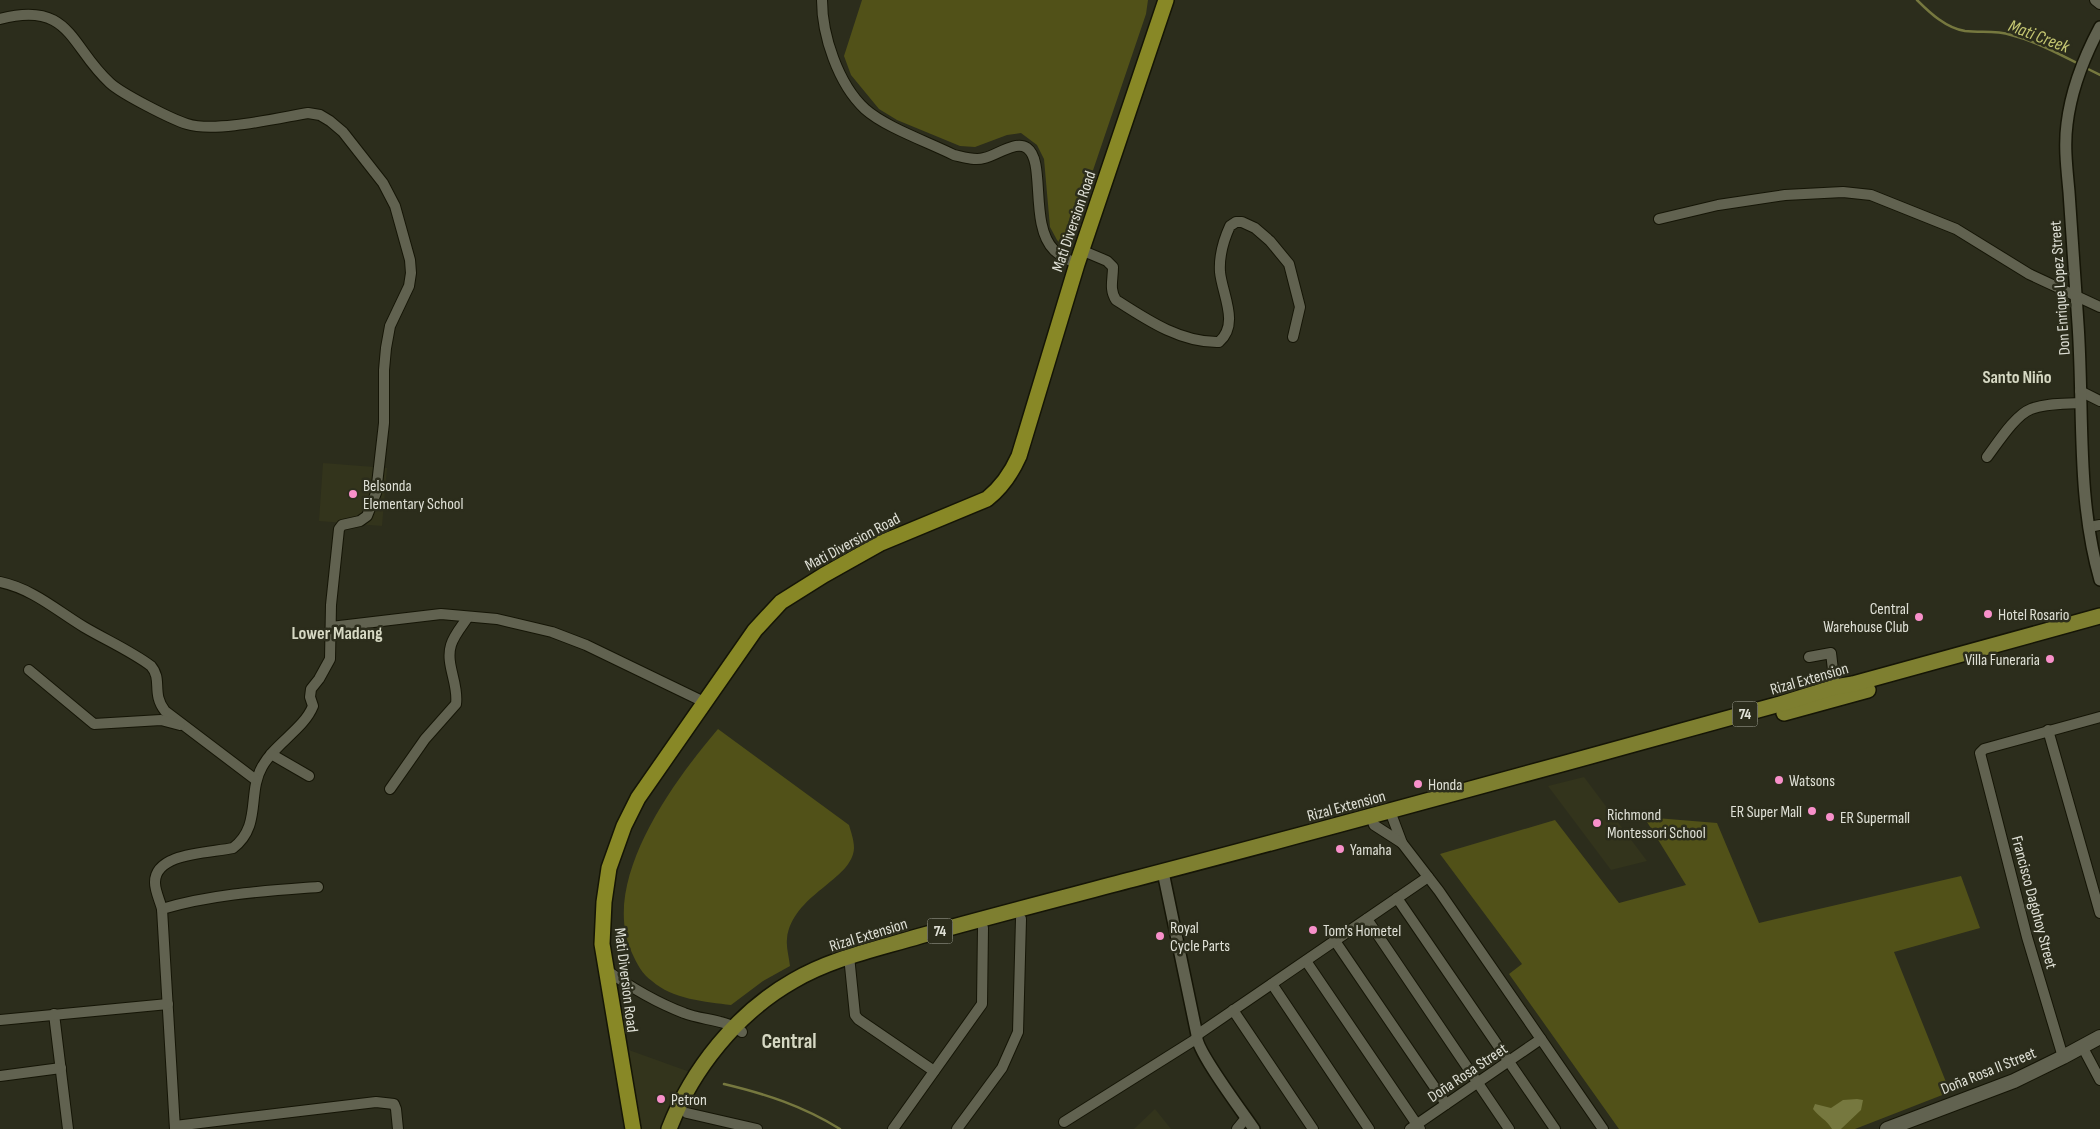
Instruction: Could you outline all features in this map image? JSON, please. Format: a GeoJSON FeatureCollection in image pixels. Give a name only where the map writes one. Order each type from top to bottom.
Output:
{"type":"FeatureCollection","features":[{"type":"Feature","properties":{"kind":"highway","name":"Mati Diversion Road"},"geometry":{"type":"LineString","coordinates":[[632,1129],[605,969],[602,919],[606,886],[616,846],[638,798],[755,630],[781,602],[881,543],[987,499],[1008,478],[1019,456],[1079,257],[1166,0]]}},
{"type":"Feature","properties":{"kind":"main road","name":"Rizal Extension"},"geometry":{"type":"LineString","coordinates":[[850,961],[1021,919],[1164,877],[1373,821],[1835,687],[1852,684],[2100,616]]}},
{"type":"Feature","properties":{"kind":"main road","name":"Rizal Extension"},"geometry":{"type":"LineString","coordinates":[[1392,815],[2100,627]]}},
{"type":"Feature","properties":{"kind":"main road","name":"Rizal Extension"},"geometry":{"type":"LineString","coordinates":[[669,1129],[698,1074],[739,1029],[795,990],[850,961],[981,919],[1164,877]]}},
{"type":"Feature","properties":{"kind":"main road","name":"Rizal Extension"},"geometry":{"type":"LineString","coordinates":[[680,1129],[707,1078],[739,1029]]}},
{"type":"Feature","properties":{"kind":"main road","name":"Doña Rosa II Street"},"geometry":{"type":"LineString","coordinates":[[1887,1129],[2014,1081],[2062,1058],[2100,1036]]}},
{"type":"Feature","properties":{"kind":"street"},"geometry":{"type":"LineString","coordinates":[[822,0],[822,16],[834,60],[848,87],[866,110],[882,121],[966,158],[983,159],[1010,147],[1020,146],[1028,148],[1034,156],[1041,223],[1045,238],[1054,250],[1079,257],[1107,261],[1113,267],[1111,286],[1112,294],[1116,300],[1166,330],[1196,340],[1219,342],[1225,337],[1229,328],[1229,313],[1220,269],[1222,253],[1230,226],[1236,222],[1242,222],[1255,228],[1270,241],[1289,264],[1300,307],[1293,337]]}},
{"type":"Feature","properties":{"kind":"street"},"geometry":{"type":"LineString","coordinates":[[2095,0],[2100,4]]}},
{"type":"Feature","properties":{"kind":"street"},"geometry":{"type":"LineString","coordinates":[[0,19],[20,14],[52,19],[66,28],[76,39],[98,72],[112,85],[188,124],[230,125],[308,113],[320,115],[330,120],[343,132],[383,184],[395,206],[410,260],[411,274],[409,286],[390,326],[386,348],[384,423],[376,493],[367,516],[360,521],[342,525],[339,529],[331,606],[330,659],[311,690],[310,697],[313,706],[309,717],[271,754],[262,767],[256,780],[254,809],[245,835],[238,845],[228,849],[176,858],[165,862],[160,867],[155,883],[162,909],[175,1127],[376,1102],[394,1104],[398,1129]]}},
{"type":"Feature","properties":{"kind":"street","name":"Don Enrique Lopez Street"},"geometry":{"type":"LineString","coordinates":[[2100,27],[2079,74],[2069,107],[2066,126],[2076,295],[2082,478],[2094,526],[2100,580]]}},
{"type":"Feature","properties":{"kind":"street"},"geometry":{"type":"LineString","coordinates":[[1659,218],[1718,205],[1785,195],[1843,192],[1871,195],[1956,229],[2029,274],[2100,307]]}},
{"type":"Feature","properties":{"kind":"street"},"geometry":{"type":"LineString","coordinates":[[1987,457],[2021,414],[2030,409],[2080,397],[2100,401]]}},
{"type":"Feature","properties":{"kind":"street"},"geometry":{"type":"LineString","coordinates":[[0,582],[14,585],[34,594],[151,666],[155,670],[157,680],[158,702],[165,711],[256,780]]}},
{"type":"Feature","properties":{"kind":"street"},"geometry":{"type":"LineString","coordinates":[[331,627],[441,614],[468,618],[497,619],[552,632],[620,660],[704,702]]}},
{"type":"Feature","properties":{"kind":"street"},"geometry":{"type":"LineString","coordinates":[[390,789],[425,739],[456,704],[457,697],[452,671],[451,646],[468,618]]}},
{"type":"Feature","properties":{"kind":"street"},"geometry":{"type":"LineString","coordinates":[[1809,657],[1831,652],[1835,687]]}},
{"type":"Feature","properties":{"kind":"street"},"geometry":{"type":"LineString","coordinates":[[30,670],[94,724],[161,720],[184,726]]}},
{"type":"Feature","properties":{"kind":"street"},"geometry":{"type":"LineString","coordinates":[[2100,717],[2048,730],[2100,913]]}},
{"type":"Feature","properties":{"kind":"street","name":"Francisco Dagohoy Street"},"geometry":{"type":"LineString","coordinates":[[2048,730],[1984,749],[1980,753],[2027,937],[2062,1058]]}},
{"type":"Feature","properties":{"kind":"street"},"geometry":{"type":"LineString","coordinates":[[271,754],[309,776]]}},
{"type":"Feature","properties":{"kind":"street"},"geometry":{"type":"LineString","coordinates":[[1392,815],[1402,843]]}},
{"type":"Feature","properties":{"kind":"street"},"geometry":{"type":"LineString","coordinates":[[1373,821],[1402,843],[1428,877],[1603,1129]]}},
{"type":"Feature","properties":{"kind":"street"},"geometry":{"type":"LineString","coordinates":[[1164,877],[1197,1037],[1206,1058],[1254,1129]]}},
{"type":"Feature","properties":{"kind":"street"},"geometry":{"type":"LineString","coordinates":[[1064,1122],[1197,1037],[1233,1010],[1428,877]]}},
{"type":"Feature","properties":{"kind":"street"},"geometry":{"type":"LineString","coordinates":[[162,909],[231,894],[318,887]]}},
{"type":"Feature","properties":{"kind":"street"},"geometry":{"type":"LineString","coordinates":[[1397,898],[1555,1129]]}},
{"type":"Feature","properties":{"kind":"street"},"geometry":{"type":"LineString","coordinates":[[1367,918],[1509,1129]]}},
{"type":"Feature","properties":{"kind":"street"},"geometry":{"type":"LineString","coordinates":[[956,1129],[1002,1068],[1018,1032],[1021,919]]}},
{"type":"Feature","properties":{"kind":"street"},"geometry":{"type":"LineString","coordinates":[[893,1129],[982,1004],[983,928]]}},
{"type":"Feature","properties":{"kind":"street"},"geometry":{"type":"LineString","coordinates":[[1335,941],[1446,1104]]}},
{"type":"Feature","properties":{"kind":"street"},"geometry":{"type":"LineString","coordinates":[[850,961],[855,1015],[858,1020],[934,1071]]}},
{"type":"Feature","properties":{"kind":"street"},"geometry":{"type":"LineString","coordinates":[[1306,961],[1415,1127]]}},
{"type":"Feature","properties":{"kind":"street"},"geometry":{"type":"LineString","coordinates":[[605,969],[637,991],[667,1006],[685,1014],[739,1029]]}},
{"type":"Feature","properties":{"kind":"street"},"geometry":{"type":"LineString","coordinates":[[1272,984],[1370,1129]]}},
{"type":"Feature","properties":{"kind":"street"},"geometry":{"type":"LineString","coordinates":[[0,1020],[168,1004]]}},
{"type":"Feature","properties":{"kind":"street"},"geometry":{"type":"LineString","coordinates":[[1233,1010],[1313,1129]]}},
{"type":"Feature","properties":{"kind":"street"},"geometry":{"type":"LineString","coordinates":[[54,1014],[68,1129]]}},
{"type":"Feature","properties":{"kind":"street","name":"Doña Rosa Street"},"geometry":{"type":"LineString","coordinates":[[1415,1127],[1541,1039]]}},
{"type":"Feature","properties":{"kind":"street"},"geometry":{"type":"LineString","coordinates":[[2082,1046],[2100,1080]]}},
{"type":"Feature","properties":{"kind":"street"},"geometry":{"type":"LineString","coordinates":[[0,1076],[60,1068]]}},
{"type":"Feature","properties":{"kind":"street"},"geometry":{"type":"LineString","coordinates":[[687,1113],[717,1118],[757,1129]]}},
{"type":"Feature","properties":{"kind":"street"},"geometry":{"type":"LineString","coordinates":[[1237,1129],[1246,1118]]}},
{"type":"Feature","properties":{"kind":"shaded area"},"geometry":{"type":"Polygon","coordinates":[[[862,0],[1148,0],[1146,14],[1066,250],[1057,240],[1050,227],[1044,159],[1037,145],[1021,133],[1007,135],[975,147],[960,146],[897,120],[879,109],[851,75],[844,56],[862,0]]]}},
{"type":"Feature","properties":{"kind":"shaded area","name":"Belsonda Elementary School"},"geometry":{"type":"Polygon","coordinates":[[[323,463],[387,468],[382,526],[319,521],[323,463]]]}},
{"type":"Feature","properties":{"kind":"shaded area"},"geometry":{"type":"Polygon","coordinates":[[[718,729],[849,825],[854,845],[851,859],[844,869],[799,910],[791,923],[787,939],[790,966],[763,981],[731,1005],[690,999],[660,987],[645,975],[638,965],[632,953],[624,925],[625,896],[633,865],[646,834],[662,804],[681,776],[718,729]]]}},
{"type":"Feature","properties":{"kind":"shaded area","name":"Richmond Montessori School"},"geometry":{"type":"Polygon","coordinates":[[[1584,777],[1647,861],[1611,870],[1548,786],[1584,777]]]}},
{"type":"Feature","properties":{"kind":"shaded area"},"geometry":{"type":"Polygon","coordinates":[[[1644,817],[1717,823],[1759,923],[1961,876],[1980,928],[1894,952],[1950,1092],[1855,1129],[1619,1129],[1509,974],[1522,964],[1440,854],[1555,820],[1619,903],[1686,885],[1644,817]]]}},
{"type":"Feature","properties":{"kind":"shaded area"},"geometry":{"type":"Polygon","coordinates":[[[626,1049],[690,1072],[663,1129],[642,1129],[626,1049]]]}},
{"type":"Feature","properties":{"kind":"shaded area"},"geometry":{"type":"Polygon","coordinates":[[[1843,1100],[1863,1100],[1861,1110],[1841,1129],[1832,1129],[1813,1109],[1815,1104],[1831,1108],[1843,1100]]]}},
{"type":"Feature","properties":{"kind":"shaded area"},"geometry":{"type":"Polygon","coordinates":[[[1155,1109],[1171,1129],[1134,1129],[1155,1109]]]}},
{"type":"Feature","properties":{"kind":"waterway","name":"Mati Creek"},"geometry":{"type":"LineString","coordinates":[[1917,0],[1933,15],[1951,27],[1965,31],[2005,33],[2046,48],[2079,64]]}},
{"type":"Feature","properties":{"kind":"waterway","name":"Mati Creek"},"geometry":{"type":"LineString","coordinates":[[2086,68],[2100,75]]}},
{"type":"Feature","properties":{"kind":"waterway"},"geometry":{"type":"LineString","coordinates":[[724,1084],[784,1102],[840,1129]]}},
{"type":"Feature","properties":{"kind":"place","name":"Belsonda Elementary School"},"geometry":{"type":"Point","coordinates":[353,494]}},
{"type":"Feature","properties":{"kind":"place","name":"Hotel Rosario"},"geometry":{"type":"Point","coordinates":[1988,614]}},
{"type":"Feature","properties":{"kind":"place","name":"Central Warehouse Club"},"geometry":{"type":"Point","coordinates":[1919,617]}},
{"type":"Feature","properties":{"kind":"place","name":"Villa Funeraria"},"geometry":{"type":"Point","coordinates":[2050,659]}},
{"type":"Feature","properties":{"kind":"place","name":"Watsons"},"geometry":{"type":"Point","coordinates":[1779,780]}},
{"type":"Feature","properties":{"kind":"place","name":"Honda"},"geometry":{"type":"Point","coordinates":[1418,784]}},
{"type":"Feature","properties":{"kind":"place","name":"ER Super Mall"},"geometry":{"type":"Point","coordinates":[1812,811]}},
{"type":"Feature","properties":{"kind":"place","name":"ER Supermall"},"geometry":{"type":"Point","coordinates":[1830,817]}},
{"type":"Feature","properties":{"kind":"place","name":"Richmond Montessori School"},"geometry":{"type":"Point","coordinates":[1597,823]}},
{"type":"Feature","properties":{"kind":"place","name":"Yamaha"},"geometry":{"type":"Point","coordinates":[1340,849]}},
{"type":"Feature","properties":{"kind":"place","name":"Tom's Hometel"},"geometry":{"type":"Point","coordinates":[1313,930]}},
{"type":"Feature","properties":{"kind":"place","name":"Royal Cycle Parts"},"geometry":{"type":"Point","coordinates":[1160,936]}},
{"type":"Feature","properties":{"kind":"place","name":"Petron"},"geometry":{"type":"Point","coordinates":[661,1099]}},
{"type":"Feature","properties":{"kind":"district","name":"Santo Niño"},"geometry":{"type":"Point","coordinates":[2017,377]}},
{"type":"Feature","properties":{"kind":"district","name":"Lower Madang"},"geometry":{"type":"Point","coordinates":[337,633]}},
{"type":"Feature","properties":{"kind":"district","name":"Central"},"geometry":{"type":"Point","coordinates":[789,1041]}}]}
